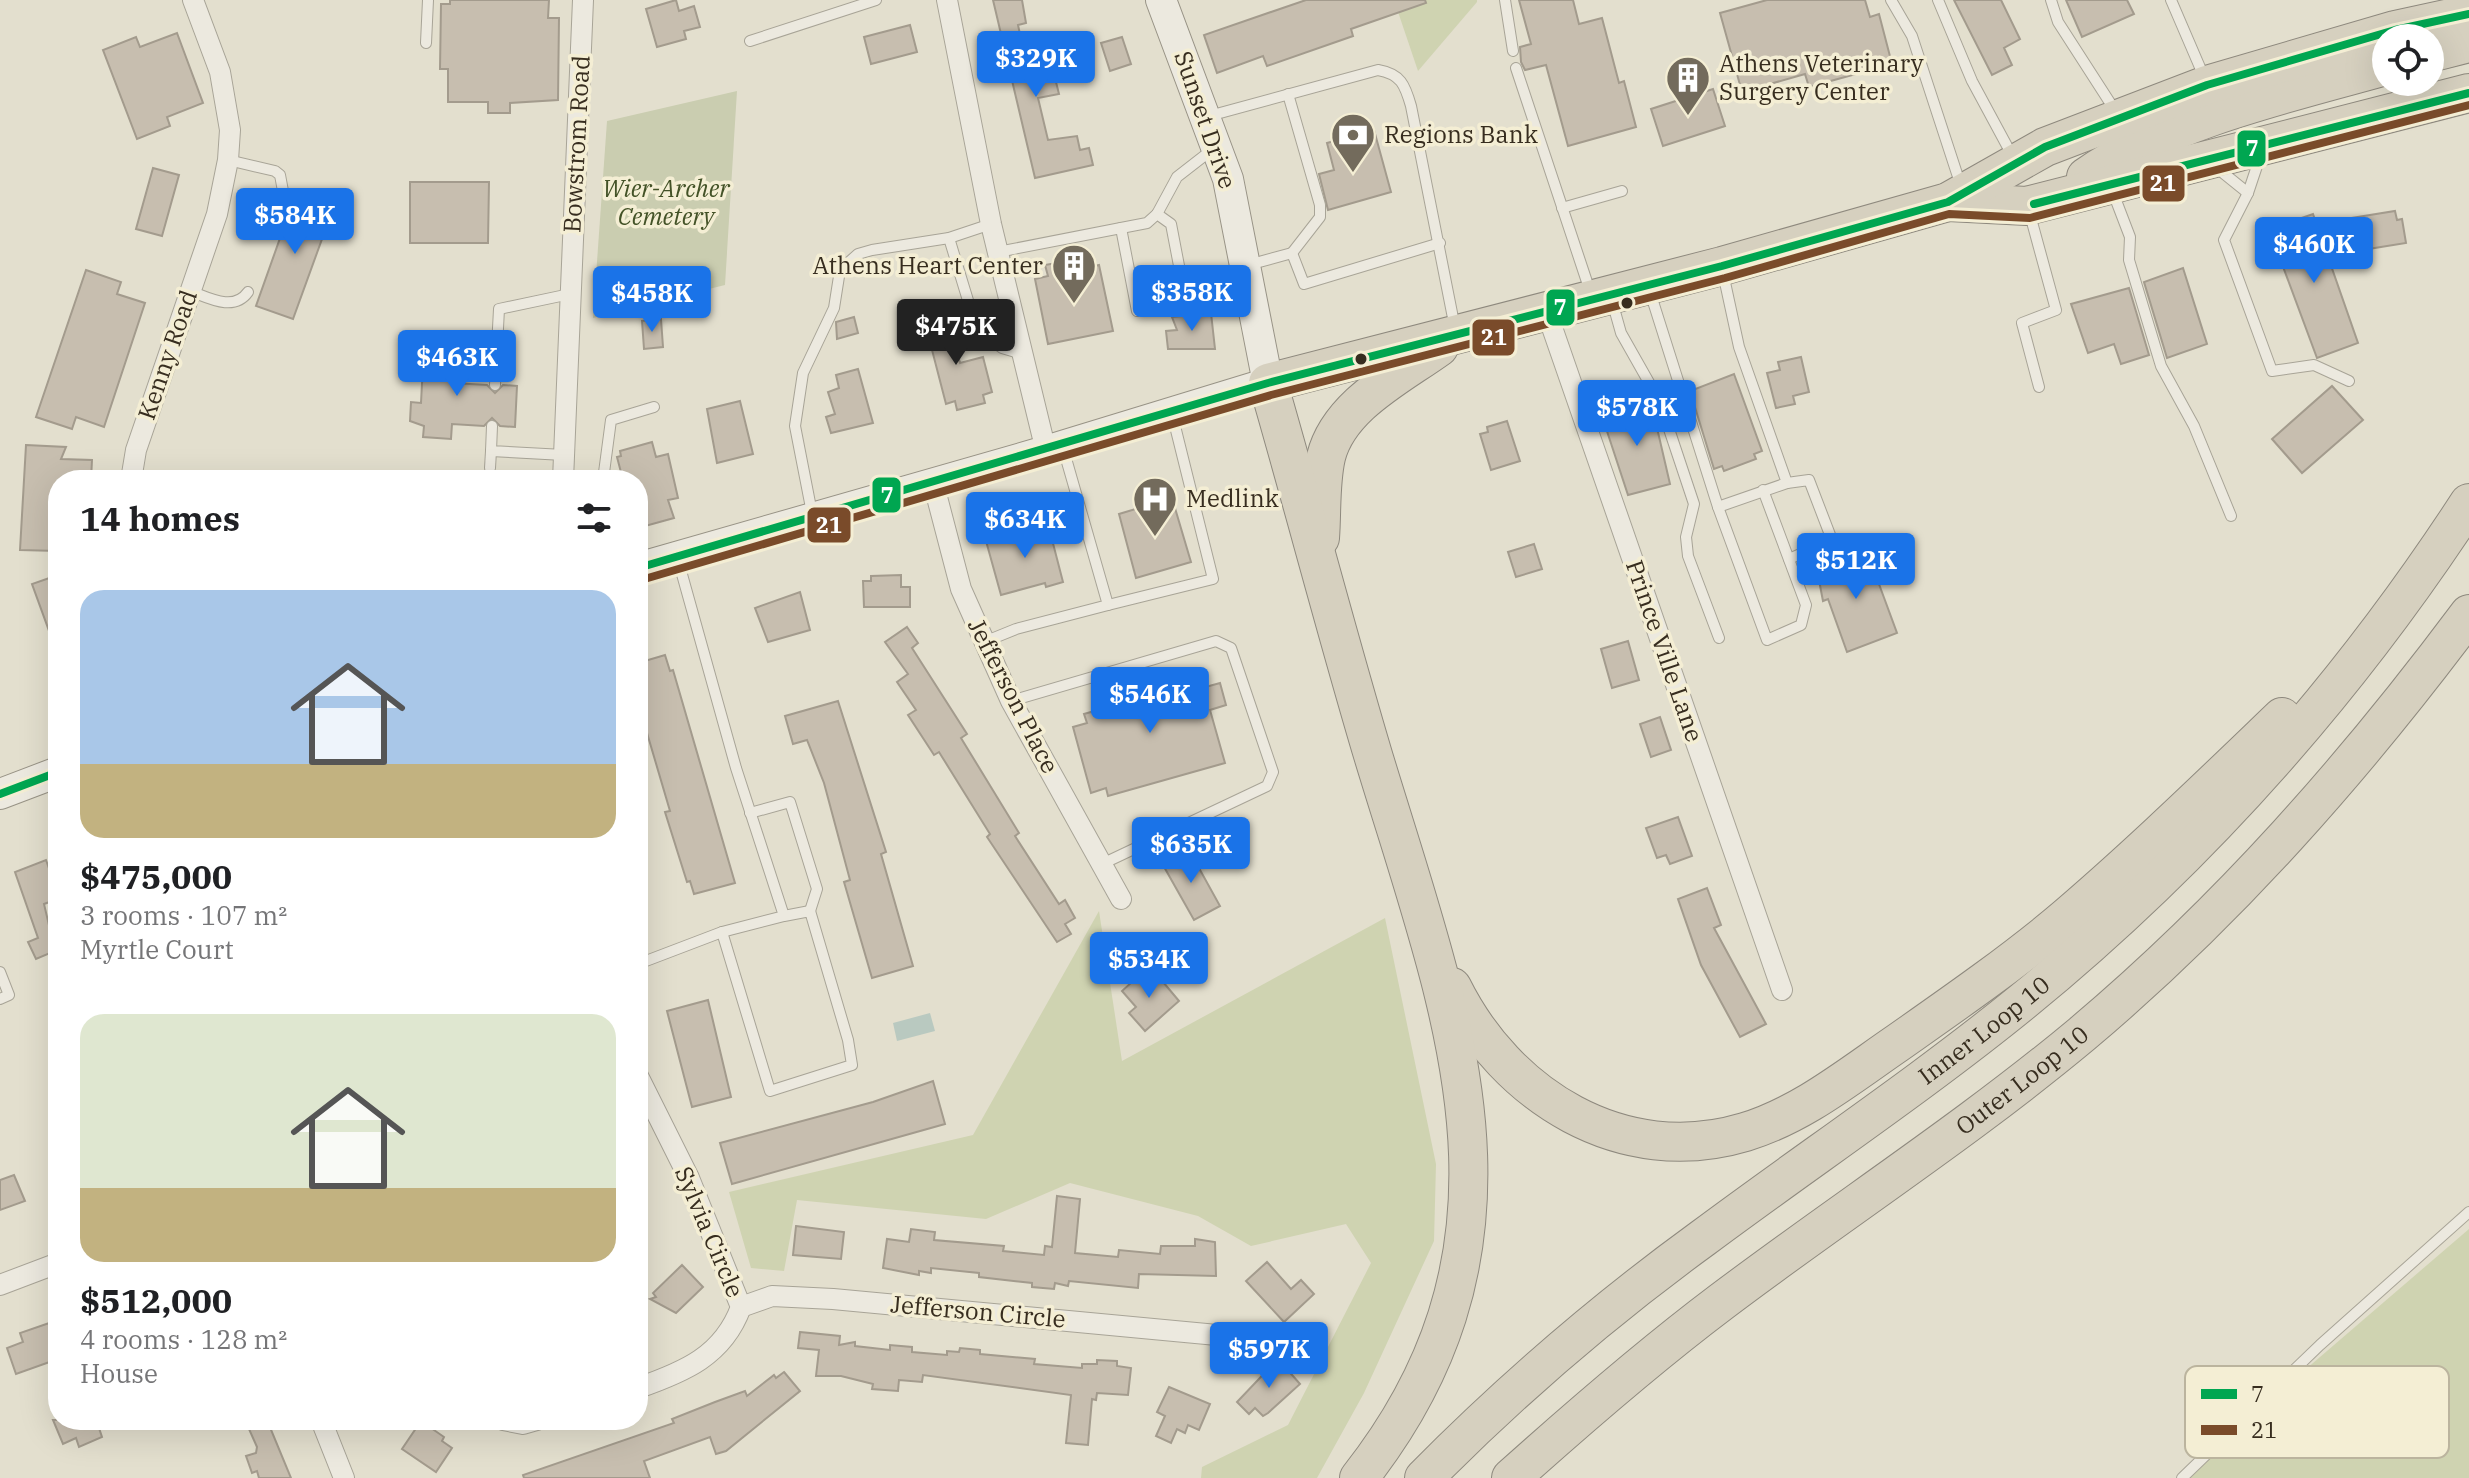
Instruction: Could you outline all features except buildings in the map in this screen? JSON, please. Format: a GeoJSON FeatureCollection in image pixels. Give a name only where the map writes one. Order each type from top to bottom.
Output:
{"type":"FeatureCollection","features":[{"type":"Feature","properties":{"kind":"highway"},"geometry":{"type":"LineString","coordinates":[[2430,24],[2469,14]]}},
{"type":"Feature","properties":{"kind":"highway"},"geometry":{"type":"LineString","coordinates":[[1359,1478],[1409,1406],[1432,1360],[1461,1266],[1469,1213],[1471,1164],[1467,1106],[1432,945],[1318,569],[1268,383],[1722,266],[1956,197],[2015,162],[2119,117],[2207,85],[2372,39]]}},
{"type":"Feature","properties":{"kind":"highway"},"geometry":{"type":"LineString","coordinates":[[2444,49],[2469,43]]}},
{"type":"Feature","properties":{"kind":"highway"},"geometry":{"type":"LineString","coordinates":[[2041,202],[2111,160],[2221,114],[2372,44]]}},
{"type":"Feature","properties":{"kind":"highway"},"geometry":{"type":"LineString","coordinates":[[1956,197],[2041,202],[2469,93]]}},
{"type":"Feature","properties":{"kind":"highway"},"geometry":{"type":"LineString","coordinates":[[1318,569],[1326,458],[1338,428],[1357,406],[1456,335]]}},
{"type":"Feature","properties":{"kind":"highway","name":"Inner Loop 10"},"geometry":{"type":"LineString","coordinates":[[1424,1478],[1523,1383],[1607,1313],[1701,1239],[1954,1056],[2105,931],[2270,765],[2367,647],[2469,503]]}},
{"type":"Feature","properties":{"kind":"highway"},"geometry":{"type":"LineString","coordinates":[[1432,945],[1457,996],[1499,1057],[1526,1085],[1560,1109],[1598,1126],[1673,1141],[1744,1132],[1783,1117],[1832,1088],[1970,992],[2093,894],[2289,710],[2444,542]]}},
{"type":"Feature","properties":{"kind":"highway","name":"Outer Loop 10"},"geometry":{"type":"LineString","coordinates":[[1511,1478],[1662,1347],[2010,1092],[2123,999],[2277,850],[2388,722],[2469,614]]}},
{"type":"Feature","properties":{"kind":"highway"},"geometry":{"type":"LineString","coordinates":[[2388,722],[2469,637]]}},
{"type":"Feature","properties":{"kind":"main road","name":"Sunset Drive"},"geometry":{"type":"LineString","coordinates":[[1161,0],[1218,146],[1268,383]]}},
{"type":"Feature","properties":{"kind":"main road"},"geometry":{"type":"LineString","coordinates":[[648,565],[1054,449],[1268,383]]}},
{"type":"Feature","properties":{"kind":"main road"},"geometry":{"type":"LineString","coordinates":[[0,794],[48,776]]}},
{"type":"Feature","properties":{"kind":"street","name":"Kenny Road"},"geometry":{"type":"LineString","coordinates":[[133,470],[136,450],[217,214],[228,160],[230,130],[220,72],[193,0]]}},
{"type":"Feature","properties":{"kind":"street","name":"Bowstrom Road"},"geometry":{"type":"LineString","coordinates":[[563,470],[583,0]]}},
{"type":"Feature","properties":{"kind":"street"},"geometry":{"type":"LineString","coordinates":[[947,0],[991,224],[1022,354],[1054,449]]}},
{"type":"Feature","properties":{"kind":"street","name":"Prince Ville Lane"},"geometry":{"type":"LineString","coordinates":[[1547,313],[1782,990]]}},
{"type":"Feature","properties":{"kind":"street","name":"Jefferson Place"},"geometry":{"type":"LineString","coordinates":[[933,482],[961,589],[984,642],[1011,701],[1121,899]]}},
{"type":"Feature","properties":{"kind":"street","name":"Sylvia Circle"},"geometry":{"type":"LineString","coordinates":[[648,1096],[689,1178],[741,1307],[733,1329],[708,1358],[648,1384]]}},
{"type":"Feature","properties":{"kind":"street"},"geometry":{"type":"LineString","coordinates":[[0,1285],[48,1267]]}},
{"type":"Feature","properties":{"kind":"street","name":"Jefferson Circle"},"geometry":{"type":"LineString","coordinates":[[741,1307],[772,1296],[833,1299],[1217,1335]]}},
{"type":"Feature","properties":{"kind":"street"},"geometry":{"type":"LineString","coordinates":[[325,1430],[344,1478]]}},
{"type":"Feature","properties":{"kind":"lane"},"geometry":{"type":"LineString","coordinates":[[426,43],[428,0]]}},
{"type":"Feature","properties":{"kind":"lane"},"geometry":{"type":"LineString","coordinates":[[750,41],[876,0]]}},
{"type":"Feature","properties":{"kind":"lane"},"geometry":{"type":"LineString","coordinates":[[1505,0],[1513,51]]}},
{"type":"Feature","properties":{"kind":"lane"},"geometry":{"type":"LineString","coordinates":[[1891,0],[1912,36],[1956,197]]}},
{"type":"Feature","properties":{"kind":"lane"},"geometry":{"type":"LineString","coordinates":[[1938,0],[1972,81],[2015,162]]}},
{"type":"Feature","properties":{"kind":"lane"},"geometry":{"type":"LineString","coordinates":[[2051,0],[2058,22],[2119,117]]}},
{"type":"Feature","properties":{"kind":"lane"},"geometry":{"type":"LineString","coordinates":[[2171,0],[2207,85]]}},
{"type":"Feature","properties":{"kind":"lane"},"geometry":{"type":"LineString","coordinates":[[1516,68],[1562,208],[1602,298],[1660,402],[1694,504],[1686,537],[1688,556],[1719,638]]}},
{"type":"Feature","properties":{"kind":"lane"},"geometry":{"type":"LineString","coordinates":[[1207,116],[1378,70],[1393,72],[1404,84],[1411,106],[1456,335]]}},
{"type":"Feature","properties":{"kind":"lane"},"geometry":{"type":"LineString","coordinates":[[1245,266],[1292,253],[1320,217],[1320,205],[1288,94]]}},
{"type":"Feature","properties":{"kind":"lane"},"geometry":{"type":"LineString","coordinates":[[2264,145],[2248,193],[2224,240],[2272,371],[2314,365],[2349,381]]}},
{"type":"Feature","properties":{"kind":"lane"},"geometry":{"type":"LineString","coordinates":[[998,252],[1147,223],[1157,214],[1177,177],[1218,146]]}},
{"type":"Feature","properties":{"kind":"lane"},"geometry":{"type":"LineString","coordinates":[[2206,159],[2248,193]]}},
{"type":"Feature","properties":{"kind":"lane"},"geometry":{"type":"LineString","coordinates":[[228,160],[275,171],[280,175],[283,191]]}},
{"type":"Feature","properties":{"kind":"lane"},"geometry":{"type":"LineString","coordinates":[[2110,184],[2130,237],[2129,260],[2161,366],[2194,426],[2231,516]]}},
{"type":"Feature","properties":{"kind":"lane"},"geometry":{"type":"LineString","coordinates":[[1562,208],[1622,191]]}},
{"type":"Feature","properties":{"kind":"lane"},"geometry":{"type":"LineString","coordinates":[[2039,387],[2022,323],[2056,310],[2041,202]]}},
{"type":"Feature","properties":{"kind":"lane"},"geometry":{"type":"LineString","coordinates":[[1157,214],[1171,224],[1185,297]]}},
{"type":"Feature","properties":{"kind":"lane"},"geometry":{"type":"LineString","coordinates":[[813,517],[795,426],[803,373],[834,308],[840,270],[858,254],[949,238],[991,224]]}},
{"type":"Feature","properties":{"kind":"lane"},"geometry":{"type":"LineString","coordinates":[[1121,228],[1137,311]]}},
{"type":"Feature","properties":{"kind":"lane"},"geometry":{"type":"LineString","coordinates":[[949,238],[977,330],[1002,348],[1022,354]]}},
{"type":"Feature","properties":{"kind":"lane"},"geometry":{"type":"LineString","coordinates":[[1292,253],[1304,284],[1440,243]]}},
{"type":"Feature","properties":{"kind":"lane"},"geometry":{"type":"LineString","coordinates":[[1722,266],[1739,347],[1787,483]]}},
{"type":"Feature","properties":{"kind":"lane"},"geometry":{"type":"LineString","coordinates":[[1648,286],[1718,507],[1767,640],[1801,625],[1806,605],[1763,490]]}},
{"type":"Feature","properties":{"kind":"lane"},"geometry":{"type":"LineString","coordinates":[[190,291],[227,303],[240,300],[248,292]]}},
{"type":"Feature","properties":{"kind":"lane"},"geometry":{"type":"LineString","coordinates":[[495,385],[499,309],[570,294]]}},
{"type":"Feature","properties":{"kind":"lane"},"geometry":{"type":"LineString","coordinates":[[604,470],[611,420],[654,407]]}},
{"type":"Feature","properties":{"kind":"lane"},"geometry":{"type":"LineString","coordinates":[[984,642],[1016,629],[1213,579],[1171,412]]}},
{"type":"Feature","properties":{"kind":"lane"},"geometry":{"type":"LineString","coordinates":[[490,468],[492,426]]}},
{"type":"Feature","properties":{"kind":"lane"},"geometry":{"type":"LineString","coordinates":[[1054,449],[1108,605]]}},
{"type":"Feature","properties":{"kind":"lane"},"geometry":{"type":"LineString","coordinates":[[491,451],[564,455]]}},
{"type":"Feature","properties":{"kind":"lane"},"geometry":{"type":"LineString","coordinates":[[1718,507],[1763,490],[1809,480],[1832,540],[1789,559]]}},
{"type":"Feature","properties":{"kind":"lane"},"geometry":{"type":"LineString","coordinates":[[677,556],[750,813],[784,916]]}},
{"type":"Feature","properties":{"kind":"lane"},"geometry":{"type":"LineString","coordinates":[[1011,701],[1216,641],[1231,648],[1273,772],[1267,786],[1102,864]]}},
{"type":"Feature","properties":{"kind":"lane"},"geometry":{"type":"LineString","coordinates":[[722,932],[770,1091],[852,1065],[848,1040],[810,911],[817,889],[790,802],[750,813]]}},
{"type":"Feature","properties":{"kind":"lane"},"geometry":{"type":"LineString","coordinates":[[648,960],[722,932],[810,911]]}},
{"type":"Feature","properties":{"kind":"lane"},"geometry":{"type":"LineString","coordinates":[[0,972],[5,997]]}},
{"type":"Feature","properties":{"kind":"lane"},"geometry":{"type":"LineString","coordinates":[[2298,1366],[2469,1212]]}},
{"type":"Feature","properties":{"kind":"lane"},"geometry":{"type":"LineString","coordinates":[[2182,1478],[2203,1458]]}},
{"type":"Feature","properties":{"kind":"green space"},"geometry":{"type":"Polygon","coordinates":[[[1394,0],[1477,0],[1477,2],[1418,71],[1394,0]]]}},
{"type":"Feature","properties":{"kind":"green space","name":"Wier-Archer Cemetery"},"geometry":{"type":"Polygon","coordinates":[[[737,91],[725,285],[593,318],[607,121],[737,91]]]}},
{"type":"Feature","properties":{"kind":"green space"},"geometry":{"type":"Polygon","coordinates":[[[1099,911],[1122,1061],[1385,918],[1436,1164],[1434,1241],[1364,1393],[1317,1478],[1201,1478],[1202,1467],[1288,1425],[1371,1263],[1346,1224],[1251,1246],[1198,1216],[1070,1183],[986,1219],[797,1200],[784,1271],[751,1268],[729,1192],[973,1135],[1099,911]]]}},
{"type":"Feature","properties":{"kind":"green space"},"geometry":{"type":"Polygon","coordinates":[[[2469,1229],[2469,1478],[2179,1478],[2202,1458],[2449,1458],[2449,1366],[2309,1366],[2469,1229]]]}},
{"type":"Feature","properties":{"kind":"shaded area"},"geometry":{"type":"Polygon","coordinates":[[[930,1013],[935,1031],[897,1041],[893,1023],[930,1013]]]}},
{"type":"Feature","properties":{"kind":"transit line","name":"7"},"geometry":{"type":"LineString","coordinates":[[648,565],[1268,383],[1722,266],[1948,202],[2045,147],[2207,85],[2395,30],[2469,14]]}},
{"type":"Feature","properties":{"kind":"transit line","name":"7"},"geometry":{"type":"LineString","coordinates":[[2034,204],[2469,93]]}},
{"type":"Feature","properties":{"kind":"transit line","name":"21"},"geometry":{"type":"LineString","coordinates":[[648,578],[1271,395],[1725,278],[1949,214],[2030,218],[2469,105]]}},
{"type":"Feature","properties":{"kind":"transit line","name":"7"},"geometry":{"type":"LineString","coordinates":[[0,794],[48,776]]}},
{"type":"Feature","properties":{"kind":"place","name":"Athens Veterinary Surgery Center"},"geometry":{"type":"Point","coordinates":[1688,117]}},
{"type":"Feature","properties":{"kind":"place","name":"Regions Bank"},"geometry":{"type":"Point","coordinates":[1353,174]}},
{"type":"Feature","properties":{"kind":"place","name":"Athens Heart Center"},"geometry":{"type":"Point","coordinates":[1074,305]}},
{"type":"Feature","properties":{"kind":"place","name":"Medlink"},"geometry":{"type":"Point","coordinates":[1155,538]}}]}
